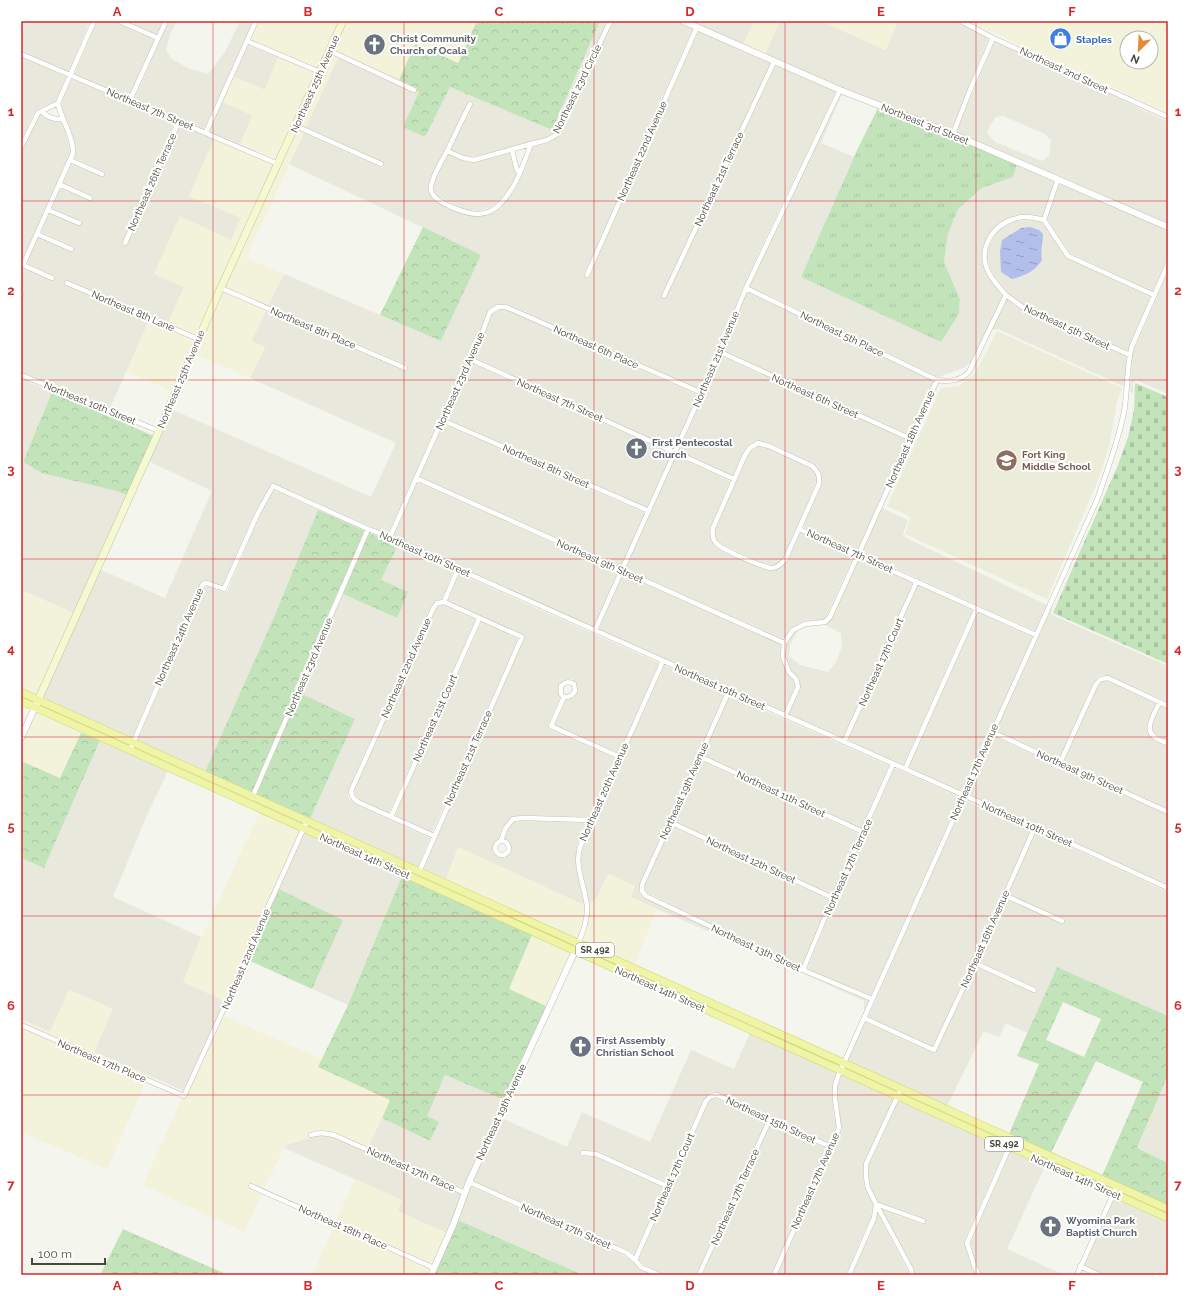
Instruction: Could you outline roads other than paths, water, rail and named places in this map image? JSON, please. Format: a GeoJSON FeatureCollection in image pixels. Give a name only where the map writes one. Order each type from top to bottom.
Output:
{"type":"FeatureCollection","features":[{"type":"Feature","properties":{"kind":"main road","name":"Northeast 25th Avenue"},"geometry":{"type":"LineString","coordinates":[[35,707],[159,432],[198,339],[343,21]]}},
{"type":"Feature","properties":{"kind":"main road","name":"Northeast 14th Street"},"geometry":{"type":"LineString","coordinates":[[21,692],[1168,1209]]}},
{"type":"Feature","properties":{"kind":"main road","name":"Northeast 14th Street"},"geometry":{"type":"LineString","coordinates":[[21,701],[1168,1218]]}},
{"type":"Feature","properties":{"kind":"street"},"geometry":{"type":"LineString","coordinates":[[52,278],[22,264],[48,210],[73,150],[58,103],[94,21]]}},
{"type":"Feature","properties":{"kind":"street"},"geometry":{"type":"LineString","coordinates":[[119,21],[158,38]]}},
{"type":"Feature","properties":{"kind":"street"},"geometry":{"type":"LineString","coordinates":[[130,100],[166,21]]}},
{"type":"Feature","properties":{"kind":"street"},"geometry":{"type":"LineString","coordinates":[[206,132],[256,21]]}},
{"type":"Feature","properties":{"kind":"street","name":"Northeast 23rd Circle"},"geometry":{"type":"LineString","coordinates":[[446,151],[463,158],[474,160],[547,140],[556,134],[611,21]]}},
{"type":"Feature","properties":{"kind":"street","name":"Northeast 3rd Street"},"geometry":{"type":"LineString","coordinates":[[683,21],[774,62],[840,90],[953,134],[1168,227]]}},
{"type":"Feature","properties":{"kind":"street","name":"Northeast 2nd Street"},"geometry":{"type":"LineString","coordinates":[[961,21],[993,38],[1168,117]]}},
{"type":"Feature","properties":{"kind":"street","name":"Northeast 22nd Avenue"},"geometry":{"type":"LineString","coordinates":[[587,275],[697,27]]}},
{"type":"Feature","properties":{"kind":"street"},"geometry":{"type":"LineString","coordinates":[[953,134],[970,90],[993,38]]}},
{"type":"Feature","properties":{"kind":"street"},"geometry":{"type":"LineString","coordinates":[[247,41],[320,72]]}},
{"type":"Feature","properties":{"kind":"street"},"geometry":{"type":"LineString","coordinates":[[330,51],[414,90]]}},
{"type":"Feature","properties":{"kind":"street","name":"Northeast 7th Street"},"geometry":{"type":"LineString","coordinates":[[21,54],[278,164]]}},
{"type":"Feature","properties":{"kind":"street","name":"Northeast 21st Terrace"},"geometry":{"type":"LineString","coordinates":[[664,296],[774,62]]}},
{"type":"Feature","properties":{"kind":"street","name":"Northeast 21st Avenue"},"geometry":{"type":"LineString","coordinates":[[595,630],[702,394],[746,288],[840,90]]}},
{"type":"Feature","properties":{"kind":"street"},"geometry":{"type":"LineString","coordinates":[[21,147],[35,116],[58,103]]}},
{"type":"Feature","properties":{"kind":"street"},"geometry":{"type":"LineString","coordinates":[[470,104],[431,184],[433,196],[437,200],[463,212],[473,214],[482,214],[497,207],[514,185],[531,144]]}},
{"type":"Feature","properties":{"kind":"street"},"geometry":{"type":"LineString","coordinates":[[42,111],[44,114],[52,118],[57,120],[62,119]]}},
{"type":"Feature","properties":{"kind":"street","name":"Northeast 26th Terrace"},"geometry":{"type":"LineString","coordinates":[[125,243],[179,121]]}},
{"type":"Feature","properties":{"kind":"street"},"geometry":{"type":"LineString","coordinates":[[296,126],[381,164]]}},
{"type":"Feature","properties":{"kind":"street"},"geometry":{"type":"LineString","coordinates":[[512,150],[517,170],[520,173]]}},
{"type":"Feature","properties":{"kind":"street"},"geometry":{"type":"LineString","coordinates":[[70,160],[102,174]]}},
{"type":"Feature","properties":{"kind":"street"},"geometry":{"type":"LineString","coordinates":[[1044,220],[1058,179]]}},
{"type":"Feature","properties":{"kind":"street"},"geometry":{"type":"LineString","coordinates":[[59,184],[90,198]]}},
{"type":"Feature","properties":{"kind":"street"},"geometry":{"type":"LineString","coordinates":[[48,210],[79,223]]}},
{"type":"Feature","properties":{"kind":"street"},"geometry":{"type":"LineString","coordinates":[[1006,295],[988,273],[985,259],[985,247],[997,228],[1004,223],[1014,218],[1028,217],[1044,220],[1068,256],[1154,296]]}},
{"type":"Feature","properties":{"kind":"street"},"geometry":{"type":"LineString","coordinates":[[37,234],[71,249]]}},
{"type":"Feature","properties":{"kind":"street","name":"Northeast 17th Avenue"},"geometry":{"type":"LineString","coordinates":[[774,1275],[838,1128],[835,1090],[840,1071],[1097,500],[1124,414],[1132,346],[1168,264]]}},
{"type":"Feature","properties":{"kind":"street","name":"Northeast 8th Lane"},"geometry":{"type":"LineString","coordinates":[[67,283],[198,339]]}},
{"type":"Feature","properties":{"kind":"street","name":"Northeast 8th Place"},"geometry":{"type":"LineString","coordinates":[[221,288],[405,368]]}},
{"type":"Feature","properties":{"kind":"street","name":"Northeast 5th Place"},"geometry":{"type":"LineString","coordinates":[[746,288],[937,380]]}},
{"type":"Feature","properties":{"kind":"street","name":"Northeast 5th Street"},"geometry":{"type":"LineString","coordinates":[[1006,295],[1024,308],[1130,355]]}},
{"type":"Feature","properties":{"kind":"street","name":"Northeast 18th Avenue"},"geometry":{"type":"LineString","coordinates":[[784,642],[793,630],[805,624],[825,622],[830,616],[937,380],[954,381],[963,377],[969,372],[1006,295]]}},
{"type":"Feature","properties":{"kind":"street","name":"Northeast 6th Place"},"geometry":{"type":"LineString","coordinates":[[490,312],[498,307],[506,307],[702,394]]}},
{"type":"Feature","properties":{"kind":"street","name":"Northeast 23rd Avenue"},"geometry":{"type":"LineString","coordinates":[[390,537],[442,420],[472,360],[490,312]]}},
{"type":"Feature","properties":{"kind":"street","name":"Northeast 6th Street"},"geometry":{"type":"LineString","coordinates":[[720,352],[911,439]]}},
{"type":"Feature","properties":{"kind":"street","name":"Northeast 7th Street"},"geometry":{"type":"LineString","coordinates":[[472,360],[734,480],[747,451],[758,443],[769,446],[812,466],[818,471],[820,477],[819,484],[799,529],[858,554],[1036,635]]}},
{"type":"Feature","properties":{"kind":"street","name":"Northeast 10th Street"},"geometry":{"type":"LineString","coordinates":[[21,375],[159,432]]}},
{"type":"Feature","properties":{"kind":"street","name":"Northeast 8th Street"},"geometry":{"type":"LineString","coordinates":[[442,420],[649,512]]}},
{"type":"Feature","properties":{"kind":"street","name":"Northeast 9th Street"},"geometry":{"type":"LineString","coordinates":[[416,478],[784,642]]}},
{"type":"Feature","properties":{"kind":"street"},"geometry":{"type":"LineString","coordinates":[[734,480],[713,528],[712,536],[715,542],[722,548],[761,566],[772,568],[779,566],[785,560],[799,529]]}},
{"type":"Feature","properties":{"kind":"street","name":"Northeast 10th Street"},"geometry":{"type":"LineString","coordinates":[[273,486],[368,529],[390,537],[458,569],[1168,888]]}},
{"type":"Feature","properties":{"kind":"street","name":"Northeast 24th Avenue"},"geometry":{"type":"LineString","coordinates":[[130,750],[203,584],[207,583],[224,589],[258,513],[273,486]]}},
{"type":"Feature","properties":{"kind":"street","name":"Northeast 23rd Avenue"},"geometry":{"type":"LineString","coordinates":[[250,804],[368,529]]}},
{"type":"Feature","properties":{"kind":"street","name":"Northeast 22nd Avenue"},"geometry":{"type":"LineString","coordinates":[[390,817],[354,799],[352,796],[352,787],[433,609],[437,603],[444,602],[458,569]]}},
{"type":"Feature","properties":{"kind":"street","name":"Northeast 17th Court"},"geometry":{"type":"LineString","coordinates":[[844,742],[917,581]]}},
{"type":"Feature","properties":{"kind":"street"},"geometry":{"type":"LineString","coordinates":[[444,602],[479,619]]}},
{"type":"Feature","properties":{"kind":"street"},"geometry":{"type":"LineString","coordinates":[[904,769],[977,608]]}},
{"type":"Feature","properties":{"kind":"street","name":"Northeast 21st Terrace"},"geometry":{"type":"LineString","coordinates":[[416,879],[522,637],[479,619]]}},
{"type":"Feature","properties":{"kind":"street","name":"Northeast 21st Court"},"geometry":{"type":"LineString","coordinates":[[390,817],[479,619]]}},
{"type":"Feature","properties":{"kind":"street"},"geometry":{"type":"LineString","coordinates":[[784,642],[783,657],[789,672],[796,679],[798,687],[785,716]]}},
{"type":"Feature","properties":{"kind":"street","name":"Northeast 20th Avenue"},"geometry":{"type":"LineString","coordinates":[[575,951],[584,928],[587,912],[579,865],[578,854],[580,847],[663,661]]}},
{"type":"Feature","properties":{"kind":"street"},"geometry":{"type":"LineString","coordinates":[[1060,763],[1096,684],[1101,679],[1108,678],[1168,706]]}},
{"type":"Feature","properties":{"kind":"street","name":"Northeast 19th Avenue"},"geometry":{"type":"LineString","coordinates":[[642,891],[642,885],[729,691]]}},
{"type":"Feature","properties":{"kind":"street"},"geometry":{"type":"LineString","coordinates":[[564,697],[551,726],[620,757]]}},
{"type":"Feature","properties":{"kind":"street"},"geometry":{"type":"LineString","coordinates":[[1160,702],[1149,727],[1155,737],[1168,743]]}},
{"type":"Feature","properties":{"kind":"street","name":"Northeast 25th Avenue"},"geometry":{"type":"LineString","coordinates":[[21,738],[35,707]]}},
{"type":"Feature","properties":{"kind":"street","name":"Northeast 9th Street"},"geometry":{"type":"LineString","coordinates":[[992,732],[1168,812]]}},
{"type":"Feature","properties":{"kind":"street","name":"Northeast 11th Street"},"geometry":{"type":"LineString","coordinates":[[699,756],[863,832]]}},
{"type":"Feature","properties":{"kind":"street","name":"Northeast 17th Terrace"},"geometry":{"type":"LineString","coordinates":[[803,970],[833,898],[893,764]]}},
{"type":"Feature","properties":{"kind":"street"},"geometry":{"type":"LineString","coordinates":[[390,817],[434,836]]}},
{"type":"Feature","properties":{"kind":"street"},"geometry":{"type":"LineString","coordinates":[[502,841],[505,829],[513,820],[524,818],[591,820]]}},
{"type":"Feature","properties":{"kind":"street","name":"Northeast 22nd Avenue"},"geometry":{"type":"LineString","coordinates":[[184,1096],[308,821]]}},
{"type":"Feature","properties":{"kind":"street","name":"Northeast 12th Street"},"geometry":{"type":"LineString","coordinates":[[670,822],[833,898]]}},
{"type":"Feature","properties":{"kind":"street","name":"Northeast 16th Avenue"},"geometry":{"type":"LineString","coordinates":[[864,1018],[934,1050],[975,963],[1035,827]]}},
{"type":"Feature","properties":{"kind":"street","name":"Northeast 13th Street"},"geometry":{"type":"LineString","coordinates":[[642,891],[646,896],[803,970],[872,999]]}},
{"type":"Feature","properties":{"kind":"street"},"geometry":{"type":"LineString","coordinates":[[1004,895],[1062,921]]}},
{"type":"Feature","properties":{"kind":"street","name":"Northeast 19th Avenue"},"geometry":{"type":"LineString","coordinates":[[431,1275],[454,1223],[469,1182],[575,951]]}},
{"type":"Feature","properties":{"kind":"street"},"geometry":{"type":"LineString","coordinates":[[975,963],[1034,990]]}},
{"type":"Feature","properties":{"kind":"street","name":"Northeast 17th Place"},"geometry":{"type":"LineString","coordinates":[[21,1025],[184,1096]]}},
{"type":"Feature","properties":{"kind":"street"},"geometry":{"type":"LineString","coordinates":[[901,1089],[866,1164],[866,1177],[868,1188],[911,1269],[912,1275]]}},
{"type":"Feature","properties":{"kind":"street","name":"Northeast 15th Street"},"geometry":{"type":"LineString","coordinates":[[711,1096],[717,1095],[831,1147]]}},
{"type":"Feature","properties":{"kind":"street","name":"Northeast 17th Court"},"geometry":{"type":"LineString","coordinates":[[636,1260],[667,1186],[706,1101],[711,1096]]}},
{"type":"Feature","properties":{"kind":"street","name":"Northeast 17th Terrace"},"geometry":{"type":"LineString","coordinates":[[699,1275],[770,1119]]}},
{"type":"Feature","properties":{"kind":"street","name":"Northeast 17th Place"},"geometry":{"type":"LineString","coordinates":[[311,1135],[316,1133],[327,1133],[334,1135],[465,1193]]}},
{"type":"Feature","properties":{"kind":"street"},"geometry":{"type":"LineString","coordinates":[[979,1275],[975,1268],[967,1243],[1013,1139]]}},
{"type":"Feature","properties":{"kind":"street"},"geometry":{"type":"LineString","coordinates":[[583,1153],[596,1154],[667,1186]]}},
{"type":"Feature","properties":{"kind":"street","name":"Northeast 17th Street"},"geometry":{"type":"LineString","coordinates":[[469,1182],[627,1253],[636,1260],[641,1267],[659,1275]]}},
{"type":"Feature","properties":{"kind":"street","name":"Northeast 18th Place"},"geometry":{"type":"LineString","coordinates":[[251,1186],[434,1268]]}},
{"type":"Feature","properties":{"kind":"street"},"geometry":{"type":"LineString","coordinates":[[1077,1275],[1118,1186]]}},
{"type":"Feature","properties":{"kind":"street"},"geometry":{"type":"LineString","coordinates":[[876,1204],[923,1221]]}},
{"type":"Feature","properties":{"kind":"street"},"geometry":{"type":"LineString","coordinates":[[849,1275],[874,1218],[876,1204]]}},
{"type":"Feature","properties":{"kind":"street"},"geometry":{"type":"LineString","coordinates":[[1080,1266],[1099,1275]]}},
{"type":"Feature","properties":{"kind":"water"},"geometry":{"type":"Polygon","coordinates":[[[1030,227],[1039,230],[1043,234],[1041,254],[1042,260],[1029,272],[1012,279],[1001,272],[1000,251],[1002,240],[1021,228],[1030,227]]]}},
{"type":"Feature","properties":{"kind":"place","name":"Staples"},"geometry":{"type":"Point","coordinates":[1061,39]}},
{"type":"Feature","properties":{"kind":"place","name":"Christ Community Church of Ocala"},"geometry":{"type":"Point","coordinates":[375,44]}},
{"type":"Feature","properties":{"kind":"place","name":"First Pentecostal Church"},"geometry":{"type":"Point","coordinates":[637,448]}},
{"type":"Feature","properties":{"kind":"place","name":"Fort King Middle School"},"geometry":{"type":"Point","coordinates":[1006,460]}},
{"type":"Feature","properties":{"kind":"place","name":"First Assembly Christian School"},"geometry":{"type":"Point","coordinates":[581,1046]}},
{"type":"Feature","properties":{"kind":"place","name":"Wyomina Park Baptist Church"},"geometry":{"type":"Point","coordinates":[1051,1226]}}]}
